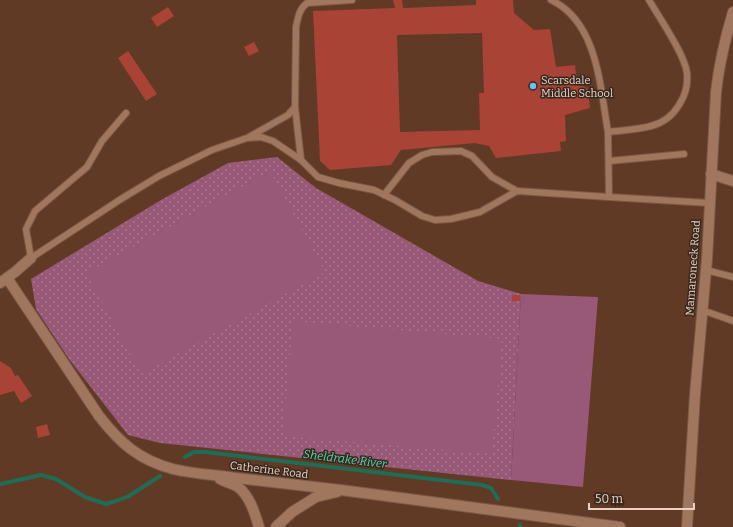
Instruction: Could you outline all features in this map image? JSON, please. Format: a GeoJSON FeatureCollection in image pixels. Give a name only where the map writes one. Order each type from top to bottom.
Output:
{"type":"FeatureCollection","features":[{"type":"Feature","properties":{"kind":"street","name":"Mamaroneck Road"},"geometry":{"type":"LineString","coordinates":[[687,527],[695,394],[706,270],[716,92],[725,39],[733,12]]}},
{"type":"Feature","properties":{"kind":"street"},"geometry":{"type":"LineString","coordinates":[[711,174],[733,181]]}},
{"type":"Feature","properties":{"kind":"street"},"geometry":{"type":"LineString","coordinates":[[4,280],[31,258]]}},
{"type":"Feature","properties":{"kind":"street","name":"Catherine Road"},"geometry":{"type":"LineString","coordinates":[[4,280],[99,416],[117,438],[126,447],[157,463],[173,469],[211,475],[620,527]]}},
{"type":"Feature","properties":{"kind":"street"},"geometry":{"type":"LineString","coordinates":[[211,475],[238,488],[246,496],[252,506],[259,527]]}},
{"type":"Feature","properties":{"kind":"street"},"geometry":{"type":"LineString","coordinates":[[276,527],[292,512],[316,497],[344,491]]}},
{"type":"Feature","properties":{"kind":"lane"},"geometry":{"type":"LineString","coordinates":[[301,160],[295,107],[296,27],[298,17],[302,6],[307,3],[316,1],[352,0]]}},
{"type":"Feature","properties":{"kind":"lane"},"geometry":{"type":"LineString","coordinates":[[551,0],[565,8],[573,17],[590,43],[596,63],[608,132],[609,197]]}},
{"type":"Feature","properties":{"kind":"lane"},"geometry":{"type":"LineString","coordinates":[[608,132],[651,126],[666,119],[676,111],[683,99],[687,82],[685,66],[677,48],[649,0]]}},
{"type":"Feature","properties":{"kind":"lane"},"geometry":{"type":"LineString","coordinates":[[126,113],[102,141],[87,167],[35,211],[26,229],[31,258],[121,198],[159,176],[212,150],[247,138],[288,115],[295,107]]}},
{"type":"Feature","properties":{"kind":"lane"},"geometry":{"type":"LineString","coordinates":[[247,138],[261,137],[273,141],[301,160],[318,177],[374,190],[395,200],[422,216],[435,220],[451,220],[480,212],[517,191]]}},
{"type":"Feature","properties":{"kind":"lane"},"geometry":{"type":"LineString","coordinates":[[384,195],[409,163],[422,155],[432,152],[461,151],[472,156],[492,177],[517,191],[709,203]]}},
{"type":"Feature","properties":{"kind":"lane"},"geometry":{"type":"LineString","coordinates":[[608,161],[684,154]]}},
{"type":"Feature","properties":{"kind":"lane"},"geometry":{"type":"LineString","coordinates":[[706,270],[733,277]]}},
{"type":"Feature","properties":{"kind":"lane"},"geometry":{"type":"LineString","coordinates":[[702,310],[733,320]]}},
{"type":"Feature","properties":{"kind":"shaded area"},"geometry":{"type":"Polygon","coordinates":[[[277,157],[316,188],[478,281],[521,294],[511,480],[160,443],[128,435],[69,359],[36,309],[31,279],[161,200],[228,163],[277,157]]]}},
{"type":"Feature","properties":{"kind":"shaded area"},"geometry":{"type":"Polygon","coordinates":[[[270,171],[325,272],[141,374],[86,273],[270,171]]]}},
{"type":"Feature","properties":{"kind":"shaded area"},"geometry":{"type":"Polygon","coordinates":[[[521,294],[598,297],[583,487],[511,480],[521,294]]]}},
{"type":"Feature","properties":{"kind":"shaded area"},"geometry":{"type":"Polygon","coordinates":[[[293,321],[502,339],[492,454],[283,436],[293,321]]]}},
{"type":"Feature","properties":{"kind":"building","name":"Scarsdale Middle School"},"geometry":{"type":"Polygon","coordinates":[[[393,0],[402,0],[403,8],[476,5],[476,0],[513,0],[514,13],[534,30],[550,29],[556,67],[575,65],[577,82],[588,89],[590,108],[565,115],[566,141],[560,142],[561,151],[496,158],[489,146],[475,143],[401,150],[391,165],[330,170],[320,161],[313,11],[395,8],[393,0]],[[482,33],[397,35],[400,132],[480,130],[479,93],[484,93],[482,33]]]}},
{"type":"Feature","properties":{"kind":"building"},"geometry":{"type":"Polygon","coordinates":[[[168,7],[174,16],[157,27],[151,18],[168,7]]]}},
{"type":"Feature","properties":{"kind":"building"},"geometry":{"type":"Polygon","coordinates":[[[254,42],[259,51],[249,56],[244,47],[254,42]]]}},
{"type":"Feature","properties":{"kind":"building"},"geometry":{"type":"Polygon","coordinates":[[[128,51],[157,94],[146,101],[118,58],[128,51]]]}},
{"type":"Feature","properties":{"kind":"building"},"geometry":{"type":"Polygon","coordinates":[[[512,295],[520,295],[520,301],[512,301],[512,295]]]}},
{"type":"Feature","properties":{"kind":"building"},"geometry":{"type":"Polygon","coordinates":[[[0,361],[11,368],[15,376],[18,375],[32,396],[21,403],[14,391],[0,395],[0,361]]]}},
{"type":"Feature","properties":{"kind":"building"},"geometry":{"type":"Polygon","coordinates":[[[47,424],[50,435],[38,438],[36,427],[47,424]]]}},
{"type":"Feature","properties":{"kind":"waterway","name":"Sheldrake River"},"geometry":{"type":"LineString","coordinates":[[185,457],[194,452],[205,452],[482,485],[491,488],[498,499]]}},
{"type":"Feature","properties":{"kind":"waterway","name":"Sheldrake River"},"geometry":{"type":"LineString","coordinates":[[0,484],[41,475],[56,479],[85,497],[106,504],[129,496],[160,476]]}},
{"type":"Feature","properties":{"kind":"place","name":"Scarsdale Middle School"},"geometry":{"type":"Point","coordinates":[533,86]}}]}
